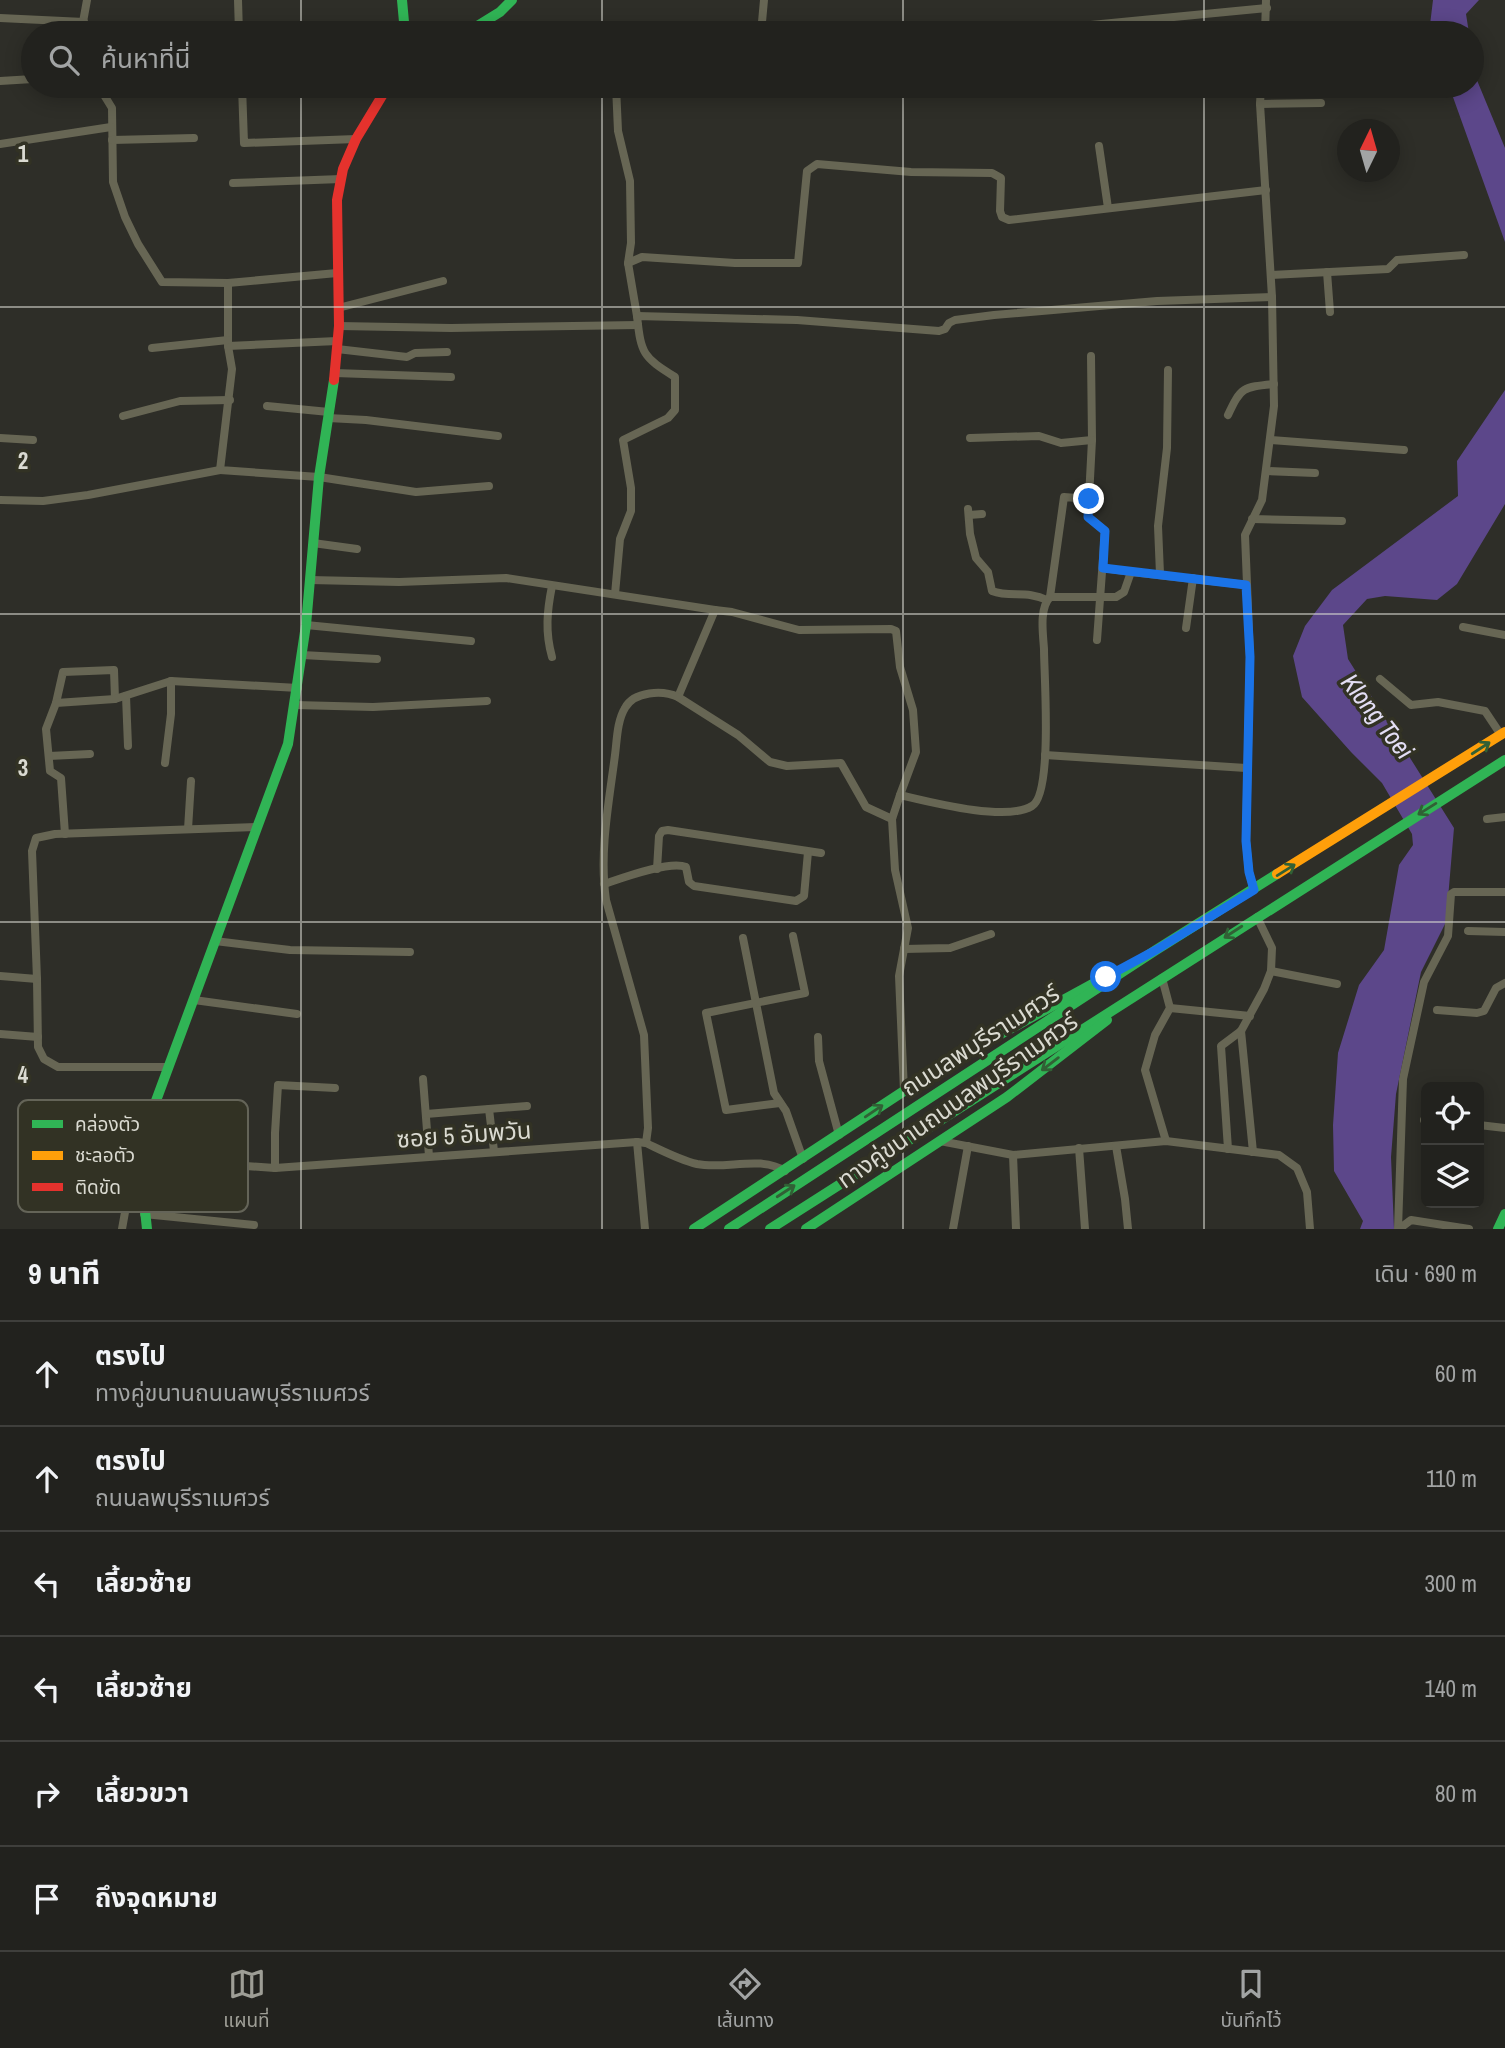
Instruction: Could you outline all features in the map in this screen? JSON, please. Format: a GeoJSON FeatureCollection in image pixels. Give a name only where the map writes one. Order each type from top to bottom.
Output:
{"type":"FeatureCollection","features":[{"type":"Feature","properties":{"kind":"main road"},"geometry":{"type":"LineString","coordinates":[[402,0],[404,21]]}},
{"type":"Feature","properties":{"kind":"main road"},"geometry":{"type":"LineString","coordinates":[[485,21],[512,0]]}},
{"type":"Feature","properties":{"kind":"main road"},"geometry":{"type":"LineString","coordinates":[[156,1100],[288,744],[306,625],[319,477],[335,373],[339,326],[337,200],[341,179],[356,139],[381,98]]}},
{"type":"Feature","properties":{"kind":"main road","name":"ถนนลพบุรีราเมศวร์"},"geometry":{"type":"LineString","coordinates":[[729,1229],[1156,950],[1503,733]]}},
{"type":"Feature","properties":{"kind":"main road","name":"ถนนลพบุรีราเมศวร์"},"geometry":{"type":"LineString","coordinates":[[768,1229],[1505,760]]}},
{"type":"Feature","properties":{"kind":"main road","name":"ทางคู่ขนานถนนลพบุรีราเมศวร์"},"geometry":{"type":"LineString","coordinates":[[694,1229],[904,1091],[977,1047],[1156,950]]}},
{"type":"Feature","properties":{"kind":"main road","name":"ทางคู่ขนานถนนลพบุรีราเมศวร์"},"geometry":{"type":"LineString","coordinates":[[806,1229],[1007,1097],[1162,978]]}},
{"type":"Feature","properties":{"kind":"main road"},"geometry":{"type":"LineString","coordinates":[[755,1212],[768,1229]]}},
{"type":"Feature","properties":{"kind":"main road"},"geometry":{"type":"LineString","coordinates":[[144,1214],[147,1229]]}},
{"type":"Feature","properties":{"kind":"main road"},"geometry":{"type":"LineString","coordinates":[[1498,1229],[1505,1214]]}},
{"type":"Feature","properties":{"kind":"street"},"geometry":{"type":"LineString","coordinates":[[84,21],[87,0]]}},
{"type":"Feature","properties":{"kind":"street"},"geometry":{"type":"LineString","coordinates":[[238,0],[239,21]]}},
{"type":"Feature","properties":{"kind":"street"},"geometry":{"type":"LineString","coordinates":[[762,21],[764,0]]}},
{"type":"Feature","properties":{"kind":"street"},"geometry":{"type":"LineString","coordinates":[[1118,21],[1266,4]]}},
{"type":"Feature","properties":{"kind":"street"},"geometry":{"type":"LineString","coordinates":[[0,18],[63,21]]}},
{"type":"Feature","properties":{"kind":"street"},"geometry":{"type":"LineString","coordinates":[[0,81],[21,80]]}},
{"type":"Feature","properties":{"kind":"street"},"geometry":{"type":"LineString","coordinates":[[106,98],[112,108],[113,182],[138,244],[162,282],[228,283],[337,273]]}},
{"type":"Feature","properties":{"kind":"street"},"geometry":{"type":"LineString","coordinates":[[242,98],[244,143],[356,139]]}},
{"type":"Feature","properties":{"kind":"street"},"geometry":{"type":"LineString","coordinates":[[615,594],[620,539],[631,511],[631,488],[623,440],[668,418],[675,410],[675,377],[651,362],[643,353],[628,263],[631,243],[630,181],[618,131],[617,98]]}},
{"type":"Feature","properties":{"kind":"street"},"geometry":{"type":"LineString","coordinates":[[1254,890],[1246,841],[1250,657],[1245,535],[1262,500],[1271,439],[1274,384],[1271,275],[1260,98]]}},
{"type":"Feature","properties":{"kind":"street"},"geometry":{"type":"LineString","coordinates":[[1259,104],[1321,103]]}},
{"type":"Feature","properties":{"kind":"street"},"geometry":{"type":"LineString","coordinates":[[0,144],[111,127]]}},
{"type":"Feature","properties":{"kind":"street"},"geometry":{"type":"LineString","coordinates":[[112,140],[194,138]]}},
{"type":"Feature","properties":{"kind":"street"},"geometry":{"type":"LineString","coordinates":[[1099,146],[1108,208]]}},
{"type":"Feature","properties":{"kind":"street"},"geometry":{"type":"LineString","coordinates":[[628,263],[642,257],[735,263],[798,263],[807,171],[817,164],[911,173],[992,173],[1001,178],[1000,211],[1003,217],[1009,220],[1266,190]]}},
{"type":"Feature","properties":{"kind":"street"},"geometry":{"type":"LineString","coordinates":[[233,183],[341,179]]}},
{"type":"Feature","properties":{"kind":"street"},"geometry":{"type":"LineString","coordinates":[[1271,275],[1388,269],[1397,260],[1464,255]]}},
{"type":"Feature","properties":{"kind":"street"},"geometry":{"type":"LineString","coordinates":[[1327,272],[1330,312]]}},
{"type":"Feature","properties":{"kind":"street"},"geometry":{"type":"LineString","coordinates":[[338,308],[443,281]]}},
{"type":"Feature","properties":{"kind":"street"},"geometry":{"type":"LineString","coordinates":[[219,470],[232,369],[228,343],[228,283]]}},
{"type":"Feature","properties":{"kind":"street"},"geometry":{"type":"LineString","coordinates":[[339,326],[451,328],[638,321],[797,320],[939,331],[946,329],[949,323],[955,320],[994,315],[1157,301],[1272,297]]}},
{"type":"Feature","properties":{"kind":"street"},"geometry":{"type":"LineString","coordinates":[[152,348],[228,343],[337,345],[407,357],[415,352],[447,352]]}},
{"type":"Feature","properties":{"kind":"street"},"geometry":{"type":"LineString","coordinates":[[1091,355],[1092,440],[1088,517],[1105,531],[1097,640]]}},
{"type":"Feature","properties":{"kind":"street"},"geometry":{"type":"LineString","coordinates":[[1160,574],[1158,526],[1167,448],[1168,370]]}},
{"type":"Feature","properties":{"kind":"street"},"geometry":{"type":"LineString","coordinates":[[335,373],[451,377]]}},
{"type":"Feature","properties":{"kind":"street"},"geometry":{"type":"LineString","coordinates":[[1228,415],[1239,392],[1246,388],[1274,384]]}},
{"type":"Feature","properties":{"kind":"street"},"geometry":{"type":"LineString","coordinates":[[123,416],[180,401],[230,400]]}},
{"type":"Feature","properties":{"kind":"street"},"geometry":{"type":"LineString","coordinates":[[267,406],[498,436]]}},
{"type":"Feature","properties":{"kind":"street"},"geometry":{"type":"LineString","coordinates":[[970,438],[1039,436],[1061,443],[1092,440]]}},
{"type":"Feature","properties":{"kind":"street"},"geometry":{"type":"LineString","coordinates":[[0,438],[33,440]]}},
{"type":"Feature","properties":{"kind":"street"},"geometry":{"type":"LineString","coordinates":[[1271,439],[1405,450]]}},
{"type":"Feature","properties":{"kind":"street"},"geometry":{"type":"LineString","coordinates":[[0,500],[43,500],[88,495],[219,470],[319,477],[416,492],[489,486]]}},
{"type":"Feature","properties":{"kind":"street"},"geometry":{"type":"LineString","coordinates":[[1267,471],[1315,473]]}},
{"type":"Feature","properties":{"kind":"street"},"geometry":{"type":"LineString","coordinates":[[900,795],[968,810],[1007,811],[1030,808],[1037,802],[1045,780],[1043,623],[1064,498],[1089,499]]}},
{"type":"Feature","properties":{"kind":"street"},"geometry":{"type":"LineString","coordinates":[[982,514],[969,512],[970,534],[976,558],[988,572],[992,591],[1002,595],[1021,592],[1048,598],[1116,597],[1125,592],[1131,572]]}},
{"type":"Feature","properties":{"kind":"street"},"geometry":{"type":"LineString","coordinates":[[1252,519],[1342,521]]}},
{"type":"Feature","properties":{"kind":"street"},"geometry":{"type":"LineString","coordinates":[[313,542],[356,549]]}},
{"type":"Feature","properties":{"kind":"street"},"geometry":{"type":"LineString","coordinates":[[1103,568],[1246,585]]}},
{"type":"Feature","properties":{"kind":"street"},"geometry":{"type":"LineString","coordinates":[[310,580],[399,582],[506,578],[732,612],[799,630],[896,631],[900,667],[913,709],[916,752],[892,819],[895,870],[908,928],[899,976],[904,1091]]}},
{"type":"Feature","properties":{"kind":"street"},"geometry":{"type":"LineString","coordinates":[[1186,628],[1193,578]]}},
{"type":"Feature","properties":{"kind":"street"},"geometry":{"type":"LineString","coordinates":[[552,586],[547,609],[546,638],[552,657]]}},
{"type":"Feature","properties":{"kind":"street"},"geometry":{"type":"LineString","coordinates":[[678,697],[715,610]]}},
{"type":"Feature","properties":{"kind":"street"},"geometry":{"type":"LineString","coordinates":[[306,625],[471,641]]}},
{"type":"Feature","properties":{"kind":"street"},"geometry":{"type":"LineString","coordinates":[[1463,627],[1505,635]]}},
{"type":"Feature","properties":{"kind":"street"},"geometry":{"type":"LineString","coordinates":[[302,655],[377,659]]}},
{"type":"Feature","properties":{"kind":"street"},"geometry":{"type":"LineString","coordinates":[[65,834],[61,778],[51,771],[46,729],[56,703],[63,671],[114,670],[115,699]]}},
{"type":"Feature","properties":{"kind":"street"},"geometry":{"type":"LineString","coordinates":[[1380,678],[1411,705],[1438,702],[1485,711],[1503,733]]}},
{"type":"Feature","properties":{"kind":"street"},"geometry":{"type":"LineString","coordinates":[[165,763],[172,714],[171,681]]}},
{"type":"Feature","properties":{"kind":"street"},"geometry":{"type":"LineString","coordinates":[[56,703],[115,699],[171,681],[298,688]]}},
{"type":"Feature","properties":{"kind":"street"},"geometry":{"type":"LineString","coordinates":[[646,1229],[642,1142],[648,1128],[643,1035],[604,884],[609,804],[619,728],[625,706],[642,695],[668,692],[738,736],[770,762],[787,766],[841,762],[866,807],[892,819]]}},
{"type":"Feature","properties":{"kind":"street"},"geometry":{"type":"LineString","coordinates":[[126,696],[128,746]]}},
{"type":"Feature","properties":{"kind":"street"},"geometry":{"type":"LineString","coordinates":[[295,705],[373,707],[487,701]]}},
{"type":"Feature","properties":{"kind":"street"},"geometry":{"type":"LineString","coordinates":[[49,757],[90,754]]}},
{"type":"Feature","properties":{"kind":"street"},"geometry":{"type":"LineString","coordinates":[[1045,755],[1246,768]]}},
{"type":"Feature","properties":{"kind":"street"},"geometry":{"type":"LineString","coordinates":[[188,829],[191,782]]}},
{"type":"Feature","properties":{"kind":"street"},"geometry":{"type":"LineString","coordinates":[[1487,820],[1505,817]]}},
{"type":"Feature","properties":{"kind":"street"},"geometry":{"type":"LineString","coordinates":[[169,1067],[58,1067],[44,1059],[38,1047],[32,851],[36,838],[65,834],[257,827]]}},
{"type":"Feature","properties":{"kind":"street"},"geometry":{"type":"LineString","coordinates":[[657,869],[659,836],[662,831],[668,830],[821,853]]}},
{"type":"Feature","properties":{"kind":"street"},"geometry":{"type":"LineString","coordinates":[[604,884],[682,865],[686,867],[689,882],[694,886],[796,901],[804,896],[808,852]]}},
{"type":"Feature","properties":{"kind":"street"},"geometry":{"type":"LineString","coordinates":[[1399,1229],[1403,1079],[1424,982],[1448,936],[1451,894],[1505,892]]}},
{"type":"Feature","properties":{"kind":"street"},"geometry":{"type":"LineString","coordinates":[[1228,1149],[1221,1046],[1241,1031],[1271,971],[1272,948],[1257,917]]}},
{"type":"Feature","properties":{"kind":"street"},"geometry":{"type":"LineString","coordinates":[[1468,931],[1505,932]]}},
{"type":"Feature","properties":{"kind":"street"},"geometry":{"type":"LineString","coordinates":[[904,949],[950,948],[991,934]]}},
{"type":"Feature","properties":{"kind":"street"},"geometry":{"type":"LineString","coordinates":[[780,1103],[726,1110],[706,1013],[805,993],[793,936]]}},
{"type":"Feature","properties":{"kind":"street"},"geometry":{"type":"LineString","coordinates":[[743,938],[774,1093],[786,1111],[803,1159]]}},
{"type":"Feature","properties":{"kind":"street"},"geometry":{"type":"LineString","coordinates":[[215,941],[290,950],[411,952]]}},
{"type":"Feature","properties":{"kind":"street"},"geometry":{"type":"LineString","coordinates":[[1271,971],[1337,984]]}},
{"type":"Feature","properties":{"kind":"street"},"geometry":{"type":"LineString","coordinates":[[0,976],[37,979]]}},
{"type":"Feature","properties":{"kind":"street"},"geometry":{"type":"LineString","coordinates":[[1162,978],[1170,1008],[1155,1035],[1145,1070],[1166,1141]]}},
{"type":"Feature","properties":{"kind":"street"},"geometry":{"type":"LineString","coordinates":[[1437,1010],[1477,1013],[1485,1011],[1496,988],[1505,983]]}},
{"type":"Feature","properties":{"kind":"street"},"geometry":{"type":"LineString","coordinates":[[194,1000],[297,1014]]}},
{"type":"Feature","properties":{"kind":"street"},"geometry":{"type":"LineString","coordinates":[[1170,1008],[1250,1016]]}},
{"type":"Feature","properties":{"kind":"street"},"geometry":{"type":"LineString","coordinates":[[1241,1031],[1253,1152]]}},
{"type":"Feature","properties":{"kind":"street"},"geometry":{"type":"LineString","coordinates":[[0,1034],[38,1037]]}},
{"type":"Feature","properties":{"kind":"street"},"geometry":{"type":"LineString","coordinates":[[818,1037],[819,1060],[839,1135]]}},
{"type":"Feature","properties":{"kind":"street"},"geometry":{"type":"LineString","coordinates":[[423,1079],[429,1156]]}},
{"type":"Feature","properties":{"kind":"street"},"geometry":{"type":"LineString","coordinates":[[275,1168],[278,1085],[335,1088]]}},
{"type":"Feature","properties":{"kind":"street"},"geometry":{"type":"LineString","coordinates":[[426,1114],[527,1106]]}},
{"type":"Feature","properties":{"kind":"street"},"geometry":{"type":"LineString","coordinates":[[489,1109],[494,1151]]}},
{"type":"Feature","properties":{"kind":"street"},"geometry":{"type":"LineString","coordinates":[[1484,1126],[1505,1128]]}},
{"type":"Feature","properties":{"kind":"street"},"geometry":{"type":"LineString","coordinates":[[940,1141],[1013,1155],[1166,1141],[1279,1155],[1297,1168],[1307,1192],[1310,1229]]}},
{"type":"Feature","properties":{"kind":"street","name":"ซอย 5 อัมพวัน"},"geometry":{"type":"LineString","coordinates":[[248,1166],[275,1168],[642,1142],[697,1164],[773,1164],[785,1171]]}},
{"type":"Feature","properties":{"kind":"street"},"geometry":{"type":"LineString","coordinates":[[953,1229],[968,1146]]}},
{"type":"Feature","properties":{"kind":"street"},"geometry":{"type":"LineString","coordinates":[[1116,1146],[1128,1229]]}},
{"type":"Feature","properties":{"kind":"street"},"geometry":{"type":"LineString","coordinates":[[1079,1149],[1085,1229]]}},
{"type":"Feature","properties":{"kind":"street"},"geometry":{"type":"LineString","coordinates":[[1013,1155],[1016,1229]]}},
{"type":"Feature","properties":{"kind":"street"},"geometry":{"type":"LineString","coordinates":[[144,1214],[254,1225]]}},
{"type":"Feature","properties":{"kind":"street"},"geometry":{"type":"LineString","coordinates":[[1399,1229],[1411,1220],[1469,1229]]}},
{"type":"Feature","properties":{"kind":"water"},"geometry":{"type":"Polygon","coordinates":[[[1433,0],[1479,0],[1466,14],[1467,21],[1430,21],[1433,0]]]}},
{"type":"Feature","properties":{"kind":"water"},"geometry":{"type":"Polygon","coordinates":[[[1484,97],[1505,148],[1505,242],[1453,98],[1484,97]]]}},
{"type":"Feature","properties":{"kind":"water","name":"Klong Toei"},"geometry":{"type":"Polygon","coordinates":[[[1505,390],[1505,504],[1457,584],[1437,600],[1385,596],[1367,599],[1343,625],[1348,659],[1454,828],[1446,922],[1421,972],[1396,1094],[1391,1157],[1394,1229],[1360,1229],[1363,1221],[1334,1171],[1333,1125],[1338,1053],[1359,985],[1384,950],[1399,865],[1413,845],[1412,834],[1382,783],[1302,697],[1293,656],[1305,626],[1332,590],[1458,496],[1457,461],[1505,390]]]}},
{"type":"Feature","properties":{"kind":"traffic: fast"},"geometry":{"type":"LineString","coordinates":[[402,0],[404,21]]}},
{"type":"Feature","properties":{"kind":"traffic: fast"},"geometry":{"type":"LineString","coordinates":[[485,21],[512,0]]}},
{"type":"Feature","properties":{"kind":"traffic: fast"},"geometry":{"type":"LineString","coordinates":[[156,1100],[288,744],[306,625],[319,477],[334,380]]}},
{"type":"Feature","properties":{"kind":"traffic: fast"},"geometry":{"type":"LineString","coordinates":[[770,1229],[1505,760]]}},
{"type":"Feature","properties":{"kind":"traffic: fast"},"geometry":{"type":"LineString","coordinates":[[729,1229],[1277,874]]}},
{"type":"Feature","properties":{"kind":"traffic: fast"},"geometry":{"type":"LineString","coordinates":[[694,1229],[904,1091],[977,1047],[1100,980]]}},
{"type":"Feature","properties":{"kind":"traffic: fast"},"geometry":{"type":"LineString","coordinates":[[806,1229],[1007,1097],[1107,1020]]}},
{"type":"Feature","properties":{"kind":"traffic: fast"},"geometry":{"type":"LineString","coordinates":[[145,1212],[147,1229]]}},
{"type":"Feature","properties":{"kind":"traffic: fast"},"geometry":{"type":"LineString","coordinates":[[1498,1229],[1505,1214]]}},
{"type":"Feature","properties":{"kind":"traffic: slow"},"geometry":{"type":"LineString","coordinates":[[1277,874],[1505,732]]}},
{"type":"Feature","properties":{"kind":"traffic: jam"},"geometry":{"type":"LineString","coordinates":[[334,380],[339,326],[337,200],[343,169],[356,139],[381,98]]}},
{"type":"Feature","properties":{"kind":"route"},"geometry":{"type":"LineString","coordinates":[[1089,499],[1088,517],[1105,531],[1103,568],[1246,585],[1250,657],[1246,841],[1254,890],[1106,977]]}}]}
